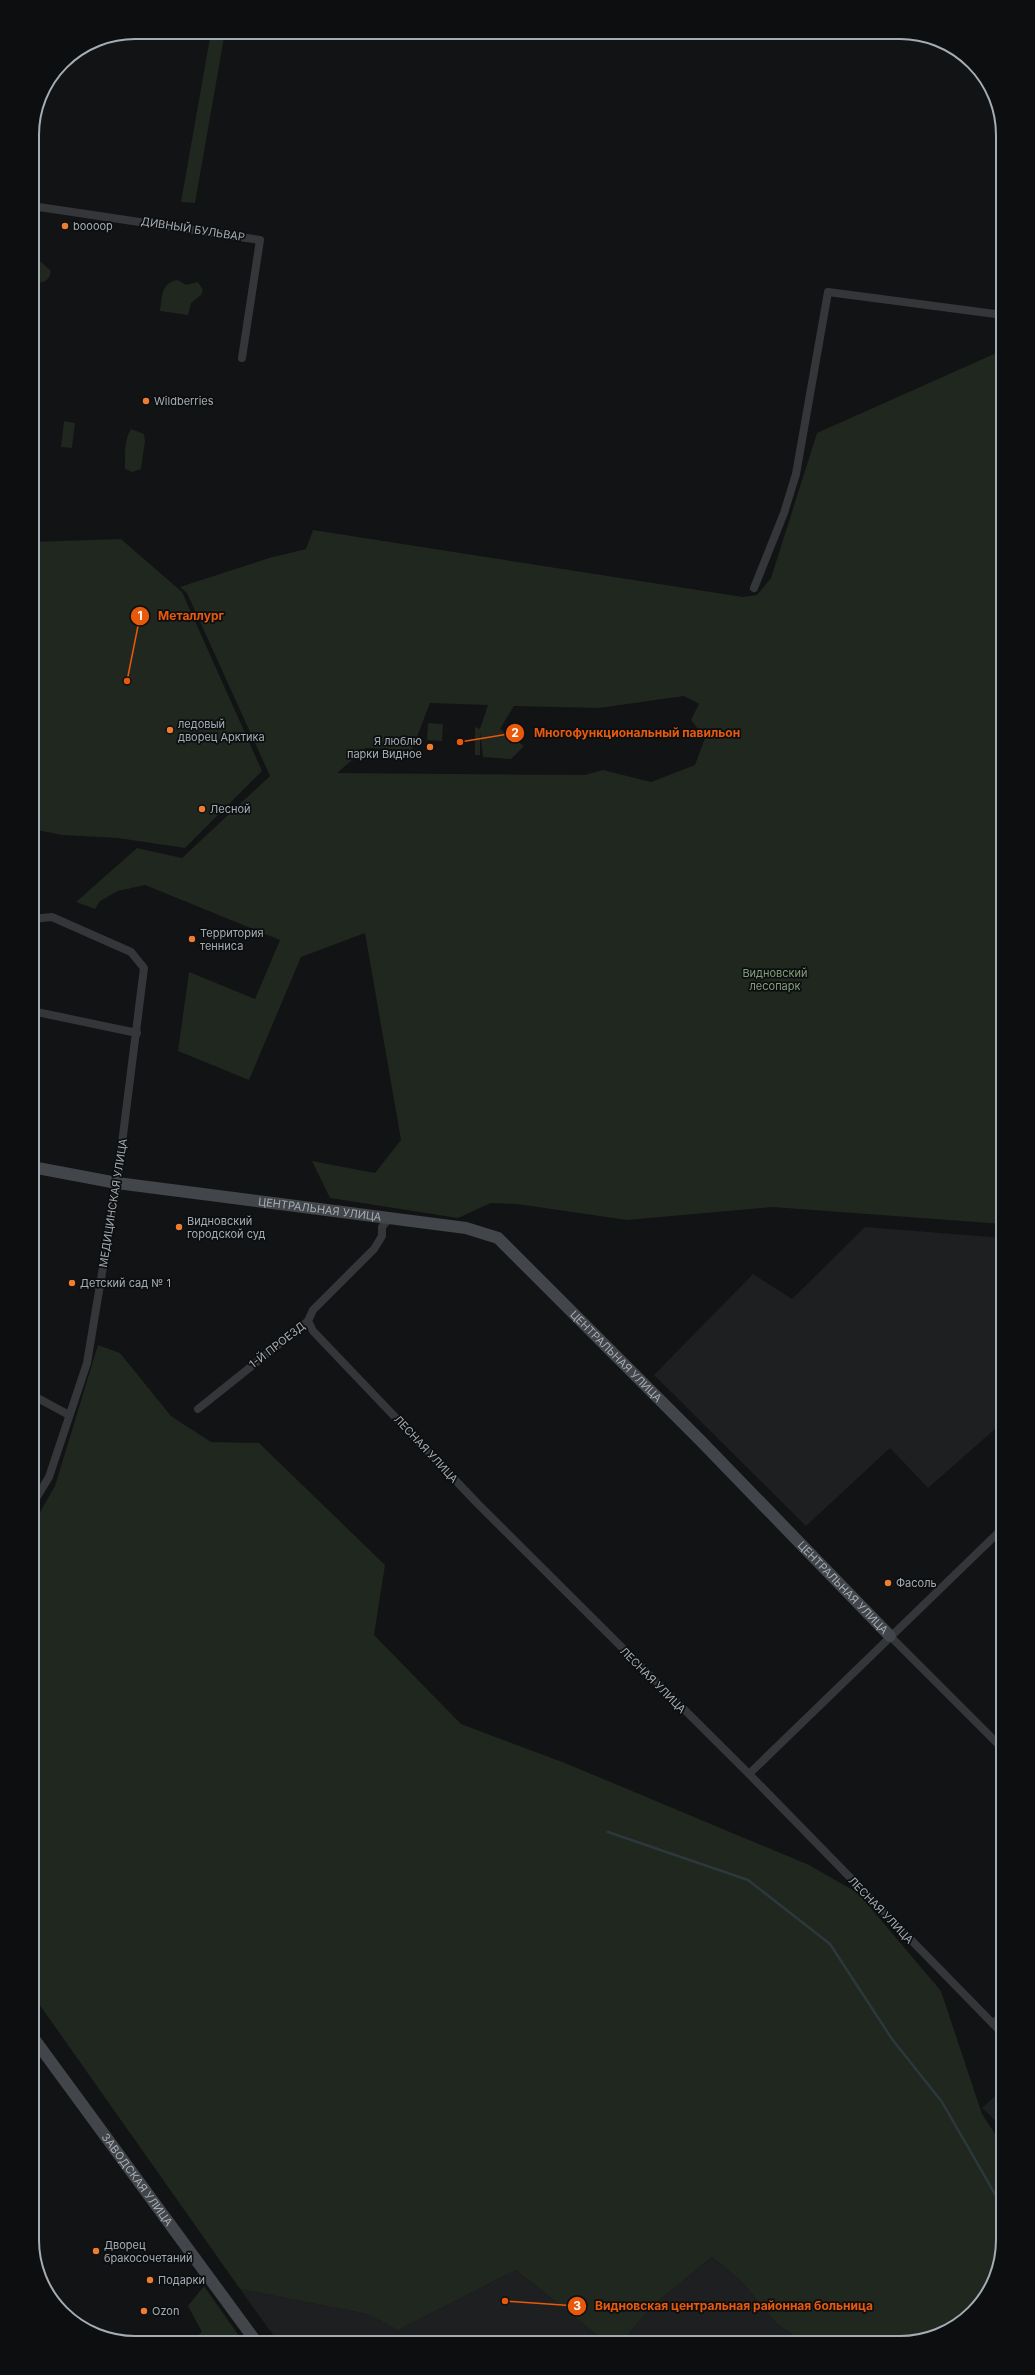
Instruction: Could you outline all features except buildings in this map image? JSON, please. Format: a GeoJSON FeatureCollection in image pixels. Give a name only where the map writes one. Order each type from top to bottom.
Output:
{"type":"FeatureCollection","features":[{"type":"Feature","properties":{"kind":"street","name":"ДИВНЫЙ БУЛЬВАР"},"geometry":{"type":"LineString","coordinates":[[39,207],[260,240],[242,358]]}},
{"type":"Feature","properties":{"kind":"street"},"geometry":{"type":"LineString","coordinates":[[754,588],[784,513],[796,474],[828,292],[996,314]]}},
{"type":"Feature","properties":{"kind":"street","name":"МЕДИЦИНСКАЯ УЛИЦА"},"geometry":{"type":"LineString","coordinates":[[39,918],[52,917],[131,952],[144,968],[117,1183],[87,1363],[49,1477],[39,1493]]}},
{"type":"Feature","properties":{"kind":"street"},"geometry":{"type":"LineString","coordinates":[[39,1012],[137,1033]]}},
{"type":"Feature","properties":{"kind":"street","name":"ЦЕНТРАЛЬНАЯ УЛИЦА"},"geometry":{"type":"LineString","coordinates":[[39,1168],[117,1183],[466,1228],[498,1238],[699,1439],[890,1636],[996,1742]]}},
{"type":"Feature","properties":{"kind":"street","name":"1-Й ПРОЕЗД"},"geometry":{"type":"LineString","coordinates":[[198,1408],[308,1321],[313,1310],[374,1249],[382,1236],[382,1227],[389,1218]]}},
{"type":"Feature","properties":{"kind":"street","name":"ЛЕСНАЯ УЛИЦА"},"geometry":{"type":"LineString","coordinates":[[308,1321],[313,1331],[478,1504],[749,1774],[996,2027]]}},
{"type":"Feature","properties":{"kind":"street"},"geometry":{"type":"LineString","coordinates":[[39,1399],[69,1415]]}},
{"type":"Feature","properties":{"kind":"street"},"geometry":{"type":"LineString","coordinates":[[749,1774],[996,1535]]}},
{"type":"Feature","properties":{"kind":"street"},"geometry":{"type":"LineString","coordinates":[[993,2024],[996,2021]]}},
{"type":"Feature","properties":{"kind":"street","name":"ЗАВОДСКАЯ УЛИЦА"},"geometry":{"type":"LineString","coordinates":[[39,2046],[252,2336]]}},
{"type":"Feature","properties":{"kind":"shaded area"},"geometry":{"type":"Polygon","coordinates":[[[865,1227],[996,1237],[996,1428],[928,1488],[890,1448],[806,1526],[654,1375],[753,1274],[792,1299],[865,1227]]]}},
{"type":"Feature","properties":{"kind":"shaded area"},"geometry":{"type":"Polygon","coordinates":[[[996,2095],[996,2121],[982,2108],[996,2095]]]}},
{"type":"Feature","properties":{"kind":"shaded area"},"geometry":{"type":"Polygon","coordinates":[[[712,2257],[742,2282],[776,2323],[795,2336],[627,2336],[651,2307],[712,2257]]]}},
{"type":"Feature","properties":{"kind":"shaded area"},"geometry":{"type":"Polygon","coordinates":[[[516,2270],[598,2336],[274,2336],[240,2289],[367,2314],[398,2330],[516,2270]]]}},
{"type":"Feature","properties":{"kind":"green space"},"geometry":{"type":"Polygon","coordinates":[[[210,39],[224,39],[195,203],[181,202],[210,39]]]}},
{"type":"Feature","properties":{"kind":"green space"},"geometry":{"type":"Polygon","coordinates":[[[39,261],[51,271],[49,278],[39,283],[39,261]]]}},
{"type":"Feature","properties":{"kind":"green space"},"geometry":{"type":"Polygon","coordinates":[[[178,280],[186,285],[198,282],[203,290],[201,295],[191,303],[188,315],[160,311],[165,287],[172,281],[178,280]]]}},
{"type":"Feature","properties":{"kind":"green space","name":"Видновский лесопарк"},"geometry":{"type":"Polygon","coordinates":[[[996,353],[996,1223],[772,1207],[627,1220],[517,1204],[491,1203],[458,1218],[330,1198],[312,1161],[375,1173],[401,1140],[365,933],[301,957],[249,1080],[178,1051],[189,972],[255,999],[280,940],[145,885],[118,891],[100,901],[95,909],[76,902],[137,848],[182,858],[270,776],[187,593],[180,587],[269,558],[306,549],[313,530],[743,597],[757,595],[771,578],[817,433],[996,353]],[[684,696],[599,708],[514,706],[500,729],[524,746],[511,759],[483,757],[480,731],[480,755],[475,755],[475,727],[480,729],[488,705],[430,703],[412,750],[366,748],[337,773],[585,775],[603,770],[651,782],[695,765],[705,738],[691,720],[699,704],[684,696]]]}},
{"type":"Feature","properties":{"kind":"green space"},"geometry":{"type":"Polygon","coordinates":[[[64,421],[75,423],[72,448],[61,447],[64,421]]]}},
{"type":"Feature","properties":{"kind":"green space"},"geometry":{"type":"Polygon","coordinates":[[[131,429],[144,434],[145,441],[141,469],[132,472],[125,469],[126,443],[131,429]]]}},
{"type":"Feature","properties":{"kind":"green space"},"geometry":{"type":"Polygon","coordinates":[[[121,539],[182,592],[262,771],[185,848],[118,838],[62,835],[39,830],[39,542],[121,539]]]}},
{"type":"Feature","properties":{"kind":"green space"},"geometry":{"type":"Polygon","coordinates":[[[428,723],[443,724],[442,741],[427,740],[428,723]]]}},
{"type":"Feature","properties":{"kind":"green space"},"geometry":{"type":"Polygon","coordinates":[[[98,1345],[120,1353],[171,1416],[211,1442],[259,1443],[385,1565],[374,1635],[461,1724],[565,1763],[809,1865],[858,1893],[941,1991],[982,2114],[996,2135],[995,2253],[991,2271],[986,2283],[976,2299],[953,2320],[943,2326],[925,2333],[900,2336],[795,2336],[776,2323],[742,2282],[712,2257],[651,2307],[627,2336],[598,2336],[516,2270],[398,2330],[367,2314],[240,2289],[39,2004],[39,1514],[55,1486],[98,1345]]]}},
{"type":"Feature","properties":{"kind":"green space"},"geometry":{"type":"Polygon","coordinates":[[[204,2286],[239,2336],[197,2336],[202,2332],[188,2306],[204,2286]]]}},
{"type":"Feature","properties":{"kind":"waterway"},"geometry":{"type":"LineString","coordinates":[[608,1832],[748,1880],[830,1944],[892,2039],[942,2102],[996,2196]]}},
{"type":"Feature","properties":{"kind":"place","name":"boooop"},"geometry":{"type":"Point","coordinates":[65,226]}},
{"type":"Feature","properties":{"kind":"place","name":"Wildberries"},"geometry":{"type":"Point","coordinates":[146,401]}},
{"type":"Feature","properties":{"kind":"place","name":"Металлург"},"geometry":{"type":"Point","coordinates":[127,681]}},
{"type":"Feature","properties":{"kind":"place","name":"ледовый дворец Арктика"},"geometry":{"type":"Point","coordinates":[170,730]}},
{"type":"Feature","properties":{"kind":"place","name":"Многофункциональный павильон"},"geometry":{"type":"Point","coordinates":[460,742]}},
{"type":"Feature","properties":{"kind":"place","name":"Я люблю парки Видное"},"geometry":{"type":"Point","coordinates":[430,747]}},
{"type":"Feature","properties":{"kind":"place","name":"Лесной"},"geometry":{"type":"Point","coordinates":[202,809]}},
{"type":"Feature","properties":{"kind":"place","name":"Территория тенниса"},"geometry":{"type":"Point","coordinates":[192,939]}},
{"type":"Feature","properties":{"kind":"place","name":"Видновский городской суд"},"geometry":{"type":"Point","coordinates":[179,1227]}},
{"type":"Feature","properties":{"kind":"place","name":"Детский сад № 1"},"geometry":{"type":"Point","coordinates":[72,1283]}},
{"type":"Feature","properties":{"kind":"place","name":"Фасоль"},"geometry":{"type":"Point","coordinates":[888,1583]}},
{"type":"Feature","properties":{"kind":"place","name":"Дворец бракосочетаний"},"geometry":{"type":"Point","coordinates":[96,2251]}},
{"type":"Feature","properties":{"kind":"place","name":"Подарки"},"geometry":{"type":"Point","coordinates":[150,2280]}},
{"type":"Feature","properties":{"kind":"place","name":"Видновская центральная районная больница"},"geometry":{"type":"Point","coordinates":[505,2301]}},
{"type":"Feature","properties":{"kind":"place","name":"Ozon"},"geometry":{"type":"Point","coordinates":[144,2311]}}]}
